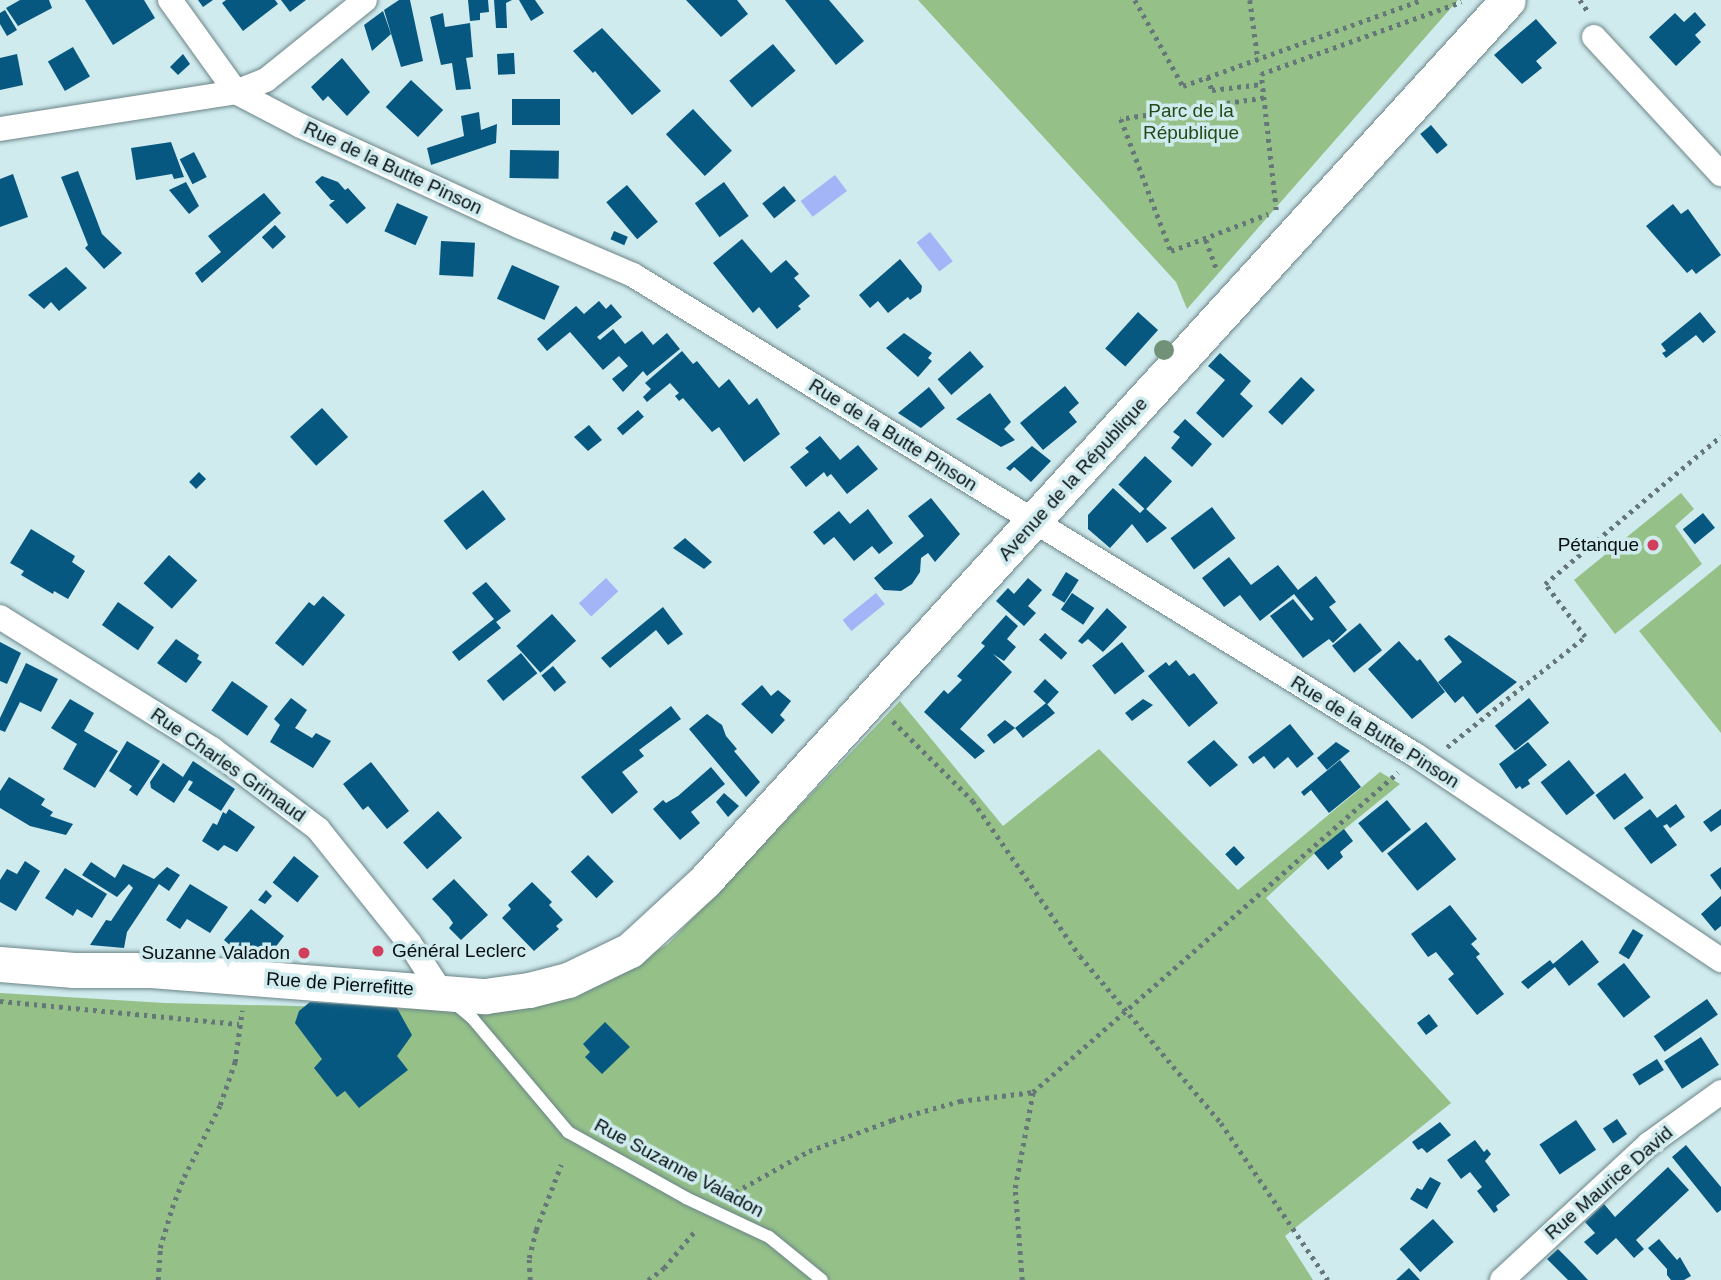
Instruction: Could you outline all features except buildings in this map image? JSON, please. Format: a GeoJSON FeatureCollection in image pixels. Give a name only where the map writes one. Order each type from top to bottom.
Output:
{"type":"FeatureCollection","features":[{"type":"Feature","properties":{"kind":"street"},"geometry":{"type":"LineString","coordinates":[[170,0],[236,92]]}},
{"type":"Feature","properties":{"kind":"street"},"geometry":{"type":"LineString","coordinates":[[0,129],[236,92],[265,80],[365,0]]}},
{"type":"Feature","properties":{"kind":"street","name":"Avenue de la République"},"geometry":{"type":"LineString","coordinates":[[630,950],[704,882],[1508,0]]}},
{"type":"Feature","properties":{"kind":"street"},"geometry":{"type":"LineString","coordinates":[[1594,37],[1721,174]]}},
{"type":"Feature","properties":{"kind":"street","name":"Rue de la Butte Pinson"},"geometry":{"type":"LineString","coordinates":[[236,92],[508,222],[633,275],[1423,760],[1721,960]]}},
{"type":"Feature","properties":{"kind":"street","name":"Rue Charles Grimaud"},"geometry":{"type":"LineString","coordinates":[[0,617],[212,749],[318,829],[410,944],[441,992]]}},
{"type":"Feature","properties":{"kind":"street","name":"Rue de Pierrefitte"},"geometry":{"type":"LineString","coordinates":[[0,964],[247,977],[485,996],[529,990],[568,980],[630,950]]}},
{"type":"Feature","properties":{"kind":"street","name":"Rue Maurice David"},"geometry":{"type":"LineString","coordinates":[[1502,1280],[1649,1144],[1721,1092]]}},
{"type":"Feature","properties":{"kind":"lane","name":"Rue Suzanne Valadon"},"geometry":{"type":"LineString","coordinates":[[441,992],[473,1019],[568,1132],[769,1237],[822,1280]]}},
{"type":"Feature","properties":{"kind":"path"},"geometry":{"type":"LineString","coordinates":[[1135,0],[1183,86],[1422,0]]}},
{"type":"Feature","properties":{"kind":"path"},"geometry":{"type":"LineString","coordinates":[[1250,0],[1258,59]]}},
{"type":"Feature","properties":{"kind":"path"},"geometry":{"type":"LineString","coordinates":[[1277,219],[1261,74],[1467,0]]}},
{"type":"Feature","properties":{"kind":"path"},"geometry":{"type":"LineString","coordinates":[[1208,77],[1212,90],[1262,84]]}},
{"type":"Feature","properties":{"kind":"path"},"geometry":{"type":"LineString","coordinates":[[1264,98],[1121,119],[1171,251],[1206,240],[1276,211]]}},
{"type":"Feature","properties":{"kind":"path"},"geometry":{"type":"LineString","coordinates":[[1206,240],[1220,282]]}},
{"type":"Feature","properties":{"kind":"path"},"geometry":{"type":"LineString","coordinates":[[709,1208],[809,1151],[892,1120],[960,1101],[1033,1093],[1423,760],[1585,637],[1545,584],[1721,436]]}},
{"type":"Feature","properties":{"kind":"path"},"geometry":{"type":"LineString","coordinates":[[871,700],[973,801],[1080,956],[1222,1123],[1328,1280]]}},
{"type":"Feature","properties":{"kind":"path"},"geometry":{"type":"LineString","coordinates":[[158,1280],[160,1248],[172,1208],[184,1177],[220,1105],[235,1062],[247,977]]}},
{"type":"Feature","properties":{"kind":"path"},"geometry":{"type":"LineString","coordinates":[[0,1001],[239,1024]]}},
{"type":"Feature","properties":{"kind":"path"},"geometry":{"type":"LineString","coordinates":[[1022,1280],[1015,1188],[1033,1093]]}},
{"type":"Feature","properties":{"kind":"path"},"geometry":{"type":"LineString","coordinates":[[530,1280],[528,1258],[561,1165]]}},
{"type":"Feature","properties":{"kind":"path"},"geometry":{"type":"LineString","coordinates":[[648,1280],[664,1268],[694,1232]]}},
{"type":"Feature","properties":{"kind":"green space","name":"Parc de la République"},"geometry":{"type":"Polygon","coordinates":[[[918,0],[1458,0],[1187,309],[1176,282],[918,0]]]}},
{"type":"Feature","properties":{"kind":"green space","name":"Pétanque"},"geometry":{"type":"Polygon","coordinates":[[[1681,493],[1694,509],[1675,526],[1702,564],[1615,634],[1574,580],[1681,493]]]}},
{"type":"Feature","properties":{"kind":"green space"},"geometry":{"type":"Polygon","coordinates":[[[1721,564],[1721,733],[1639,631],[1721,564]]]}},
{"type":"Feature","properties":{"kind":"green space"},"geometry":{"type":"Polygon","coordinates":[[[900,701],[1003,826],[1099,749],[1238,890],[1380,772],[1400,784],[1315,853],[1266,898],[1451,1103],[1285,1236],[1313,1280],[0,1280],[0,993],[165,1003],[507,1011],[577,997],[668,944],[900,701]]]}},
{"type":"Feature","properties":{"kind":"water"},"geometry":{"type":"Polygon","coordinates":[[[835,175],[847,191],[813,217],[801,201],[835,175]]]}},
{"type":"Feature","properties":{"kind":"water"},"geometry":{"type":"Polygon","coordinates":[[[930,232],[953,261],[939,272],[917,242],[930,232]]]}},
{"type":"Feature","properties":{"kind":"water"},"geometry":{"type":"Polygon","coordinates":[[[606,578],[618,591],[591,616],[579,603],[606,578]]]}},
{"type":"Feature","properties":{"kind":"water"},"geometry":{"type":"Polygon","coordinates":[[[876,593],[885,604],[851,631],[843,620],[876,593]]]}},
{"type":"Feature","properties":{"kind":"place","name":"Pétanque"},"geometry":{"type":"Point","coordinates":[1653,545]}},
{"type":"Feature","properties":{"kind":"place","name":"Général Leclerc"},"geometry":{"type":"Point","coordinates":[378,951]}},
{"type":"Feature","properties":{"kind":"place","name":"Suzanne Valadon"},"geometry":{"type":"Point","coordinates":[304,953]}}]}
